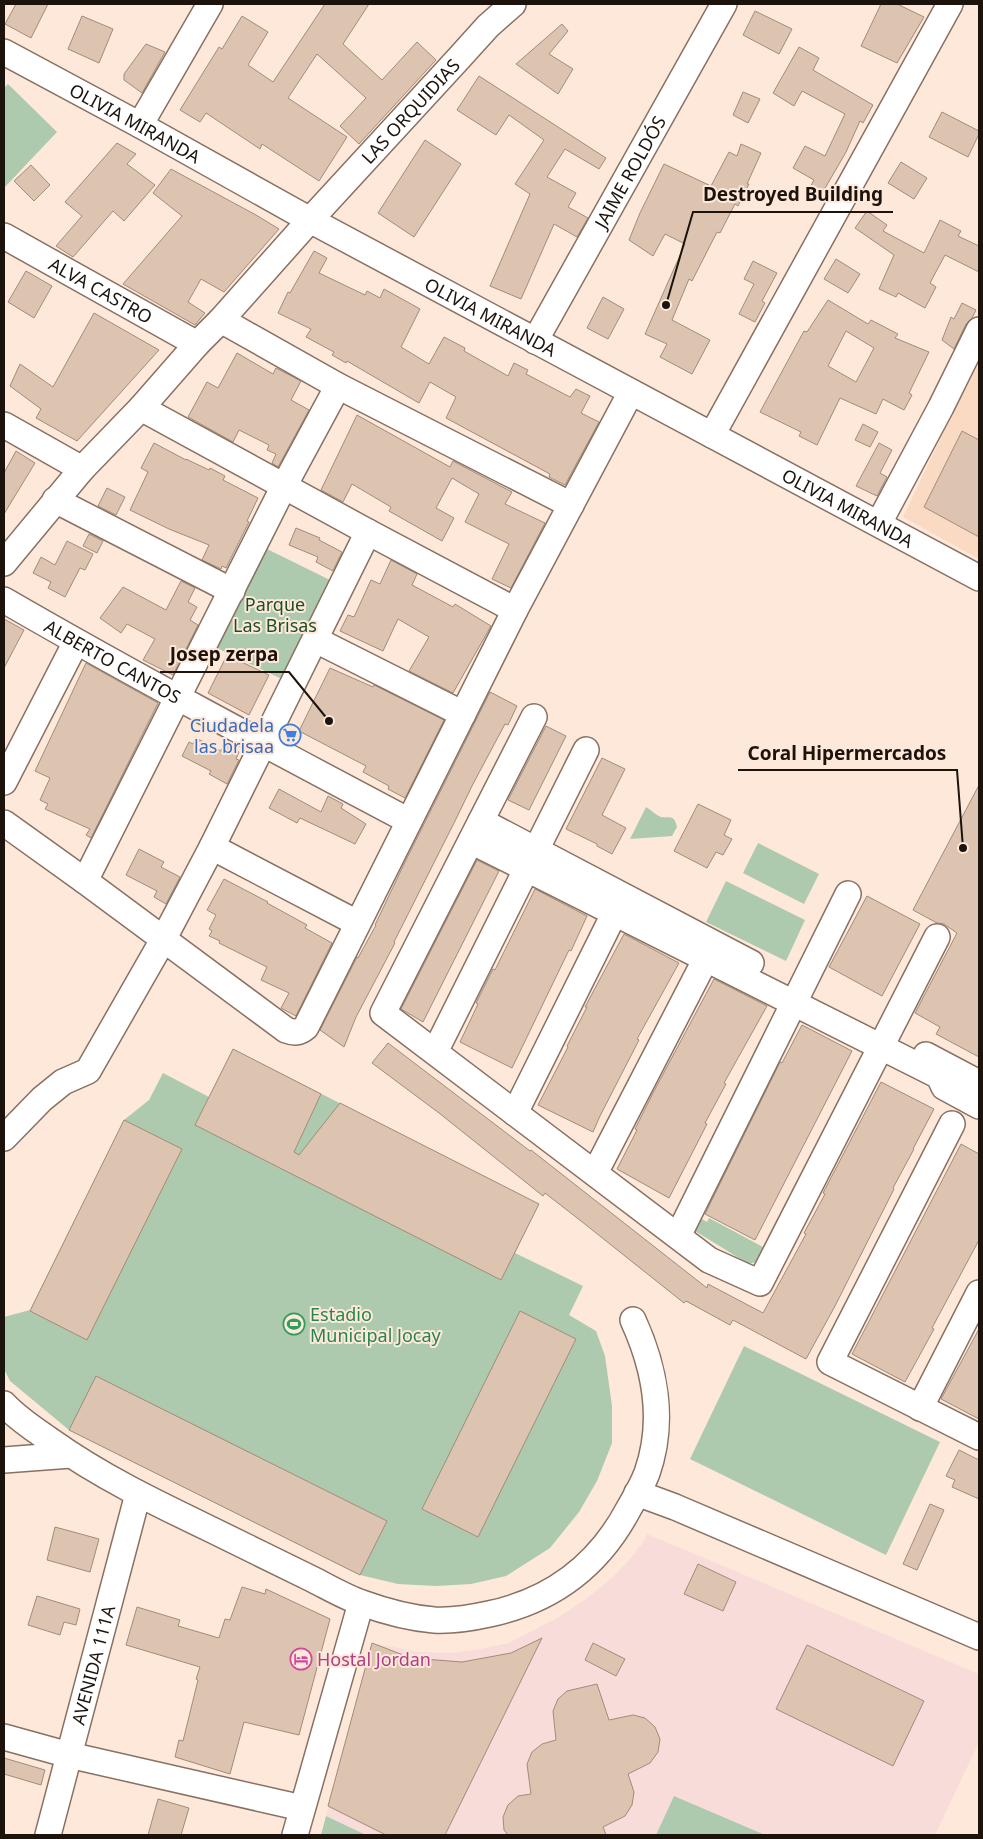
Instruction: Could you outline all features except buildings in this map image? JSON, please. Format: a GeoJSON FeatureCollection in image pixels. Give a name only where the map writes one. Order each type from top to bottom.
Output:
{"type":"FeatureCollection","features":[{"type":"Feature","properties":{"kind":"street"},"geometry":{"type":"LineString","coordinates":[[140,125],[210,4]]}},
{"type":"Feature","properties":{"kind":"street","name":"LAS ORQUIDIAS"},"geometry":{"type":"LineString","coordinates":[[4,563],[82,469],[141,408],[197,344],[222,320],[310,220],[477,38],[513,4]]}},
{"type":"Feature","properties":{"kind":"street","name":"JAIME ROLDÓS"},"geometry":{"type":"LineString","coordinates":[[535,341],[724,4]]}},
{"type":"Feature","properties":{"kind":"street"},"geometry":{"type":"LineString","coordinates":[[712,435],[950,4]]}},
{"type":"Feature","properties":{"kind":"street","name":"OLIVIA MIRANDA"},"geometry":{"type":"LineString","coordinates":[[4,52],[310,220],[979,578]]}},
{"type":"Feature","properties":{"kind":"street","name":"ALVA CASTRO"},"geometry":{"type":"LineString","coordinates":[[4,236],[197,344]]}},
{"type":"Feature","properties":{"kind":"street"},"geometry":{"type":"LineString","coordinates":[[222,320],[338,386],[571,505]]}},
{"type":"Feature","properties":{"kind":"street"},"geometry":{"type":"LineString","coordinates":[[879,523],[941,407],[979,330]]}},
{"type":"Feature","properties":{"kind":"street"},"geometry":{"type":"LineString","coordinates":[[85,881],[284,486],[338,386]]}},
{"type":"Feature","properties":{"kind":"street"},"geometry":{"type":"LineString","coordinates":[[4,823],[286,1030],[296,1032],[306,1027],[515,610],[631,392]]}},
{"type":"Feature","properties":{"kind":"street"},"geometry":{"type":"LineString","coordinates":[[141,408],[515,610]]}},
{"type":"Feature","properties":{"kind":"street"},"geometry":{"type":"LineString","coordinates":[[4,425],[82,469]]}},
{"type":"Feature","properties":{"kind":"street"},"geometry":{"type":"LineString","coordinates":[[55,500],[232,592]]}},
{"type":"Feature","properties":{"kind":"street"},"geometry":{"type":"LineString","coordinates":[[4,1138],[42,1099],[63,1082],[88,1071],[163,940],[212,847],[368,532]]}},
{"type":"Feature","properties":{"kind":"street","name":"ALBERTO CANTOS"},"geometry":{"type":"LineString","coordinates":[[4,600],[76,642],[409,821]]}},
{"type":"Feature","properties":{"kind":"street"},"geometry":{"type":"LineString","coordinates":[[316,640],[463,714]]}},
{"type":"Feature","properties":{"kind":"street"},"geometry":{"type":"LineString","coordinates":[[4,782],[76,642]]}},
{"type":"Feature","properties":{"kind":"street"},"geometry":{"type":"LineString","coordinates":[[534,717],[383,1013],[709,1260],[760,1283],[937,937]]}},
{"type":"Feature","properties":{"kind":"street"},"geometry":{"type":"LineString","coordinates":[[435,1052],[586,750]]}},
{"type":"Feature","properties":{"kind":"street"},"geometry":{"type":"LineString","coordinates":[[476,831],[884,1041],[979,1083]]}},
{"type":"Feature","properties":{"kind":"street"},"geometry":{"type":"LineString","coordinates":[[212,847],[357,923]]}},
{"type":"Feature","properties":{"kind":"street"},"geometry":{"type":"LineString","coordinates":[[678,1236],[848,894]]}},
{"type":"Feature","properties":{"kind":"street"},"geometry":{"type":"LineString","coordinates":[[515,1113],[619,905]]}},
{"type":"Feature","properties":{"kind":"street"},"geometry":{"type":"LineString","coordinates":[[595,1174],[710,951]]}},
{"type":"Feature","properties":{"kind":"street"},"geometry":{"type":"LineString","coordinates":[[884,1041],[939,1076],[944,1087],[979,1106]]}},
{"type":"Feature","properties":{"kind":"street"},"geometry":{"type":"LineString","coordinates":[[952,1124],[830,1362],[979,1437]]}},
{"type":"Feature","properties":{"kind":"street"},"geometry":{"type":"LineString","coordinates":[[920,1408],[979,1293]]}},
{"type":"Feature","properties":{"kind":"street"},"geometry":{"type":"LineString","coordinates":[[4,1404],[15,1416],[71,1455],[138,1494],[361,1602],[402,1614],[434,1620],[467,1619],[523,1605],[547,1594],[572,1579],[598,1554],[621,1523],[637,1494],[653,1450],[656,1406],[649,1362],[634,1320]]}},
{"type":"Feature","properties":{"kind":"street"},"geometry":{"type":"LineString","coordinates":[[4,1460],[71,1455]]}},
{"type":"Feature","properties":{"kind":"street","name":"AVENIDA 111A"},"geometry":{"type":"LineString","coordinates":[[48,1835],[138,1494]]}},
{"type":"Feature","properties":{"kind":"street"},"geometry":{"type":"LineString","coordinates":[[637,1494],[675,1507],[979,1637]]}},
{"type":"Feature","properties":{"kind":"street"},"geometry":{"type":"LineString","coordinates":[[295,1835],[361,1602]]}},
{"type":"Feature","properties":{"kind":"street"},"geometry":{"type":"LineString","coordinates":[[4,1737],[69,1755],[302,1808]]}},
{"type":"Feature","properties":{"kind":"shaded area"},"geometry":{"type":"Polygon","coordinates":[[[979,357],[979,559],[903,517],[979,357]]]}},
{"type":"Feature","properties":{"kind":"shaded area"},"geometry":{"type":"Polygon","coordinates":[[[647,1534],[979,1674],[979,1742],[935,1835],[765,1835],[674,1796],[656,1835],[366,1835],[326,1816],[372,1643],[419,1652],[451,1653],[509,1643],[559,1617],[586,1599],[613,1577],[630,1559],[647,1534]]]}},
{"type":"Feature","properties":{"kind":"green space"},"geometry":{"type":"Polygon","coordinates":[[[8,84],[57,132],[4,188],[4,88],[8,84]]]}},
{"type":"Feature","properties":{"kind":"green space","name":"Parque Las Brisas"},"geometry":{"type":"Polygon","coordinates":[[[265,548],[332,581],[284,680],[217,648],[265,548]]]}},
{"type":"Feature","properties":{"kind":"green space"},"geometry":{"type":"Polygon","coordinates":[[[646,807],[661,817],[673,818],[677,827],[672,836],[630,839],[646,807]]]}},
{"type":"Feature","properties":{"kind":"green space"},"geometry":{"type":"Polygon","coordinates":[[[758,843],[819,874],[804,904],[743,873],[758,843]]]}},
{"type":"Feature","properties":{"kind":"green space"},"geometry":{"type":"Polygon","coordinates":[[[726,881],[805,920],[786,961],[706,922],[726,881]]]}},
{"type":"Feature","properties":{"kind":"green space","name":"Estadio Municipal Jocay"},"geometry":{"type":"Polygon","coordinates":[[[233,1049],[539,1204],[515,1253],[583,1286],[569,1315],[596,1331],[605,1356],[612,1406],[612,1443],[597,1481],[579,1512],[550,1548],[506,1576],[471,1584],[436,1586],[398,1584],[360,1575],[69,1430],[10,1381],[4,1369],[4,1317],[30,1310],[124,1120],[149,1100],[163,1073],[209,1097],[233,1049]]]}},
{"type":"Feature","properties":{"kind":"green space"},"geometry":{"type":"Polygon","coordinates":[[[700,1218],[707,1222],[709,1218],[765,1248],[756,1262],[747,1263],[695,1231],[700,1218]]]}},
{"type":"Feature","properties":{"kind":"green space"},"geometry":{"type":"Polygon","coordinates":[[[744,1346],[940,1442],[886,1555],[690,1459],[744,1346]]]}},
{"type":"Feature","properties":{"kind":"green space"},"geometry":{"type":"Polygon","coordinates":[[[674,1796],[765,1835],[656,1835],[674,1796]]]}},
{"type":"Feature","properties":{"kind":"green space"},"geometry":{"type":"Polygon","coordinates":[[[326,1816],[366,1835],[321,1835],[326,1816]]]}},
{"type":"Feature","properties":{"kind":"place","name":"Destroyed Building"},"geometry":{"type":"Point","coordinates":[666,305]}},
{"type":"Feature","properties":{"kind":"place","name":"Josep zerpa"},"geometry":{"type":"Point","coordinates":[329,721]}},
{"type":"Feature","properties":{"kind":"place","name":"Ciudadela las brisaa"},"geometry":{"type":"Point","coordinates":[290,735]}},
{"type":"Feature","properties":{"kind":"place","name":"Coral Hipermercados"},"geometry":{"type":"Point","coordinates":[963,848]}},
{"type":"Feature","properties":{"kind":"place","name":"Estadio Municipal Jocay"},"geometry":{"type":"Point","coordinates":[294,1324]}},
{"type":"Feature","properties":{"kind":"place","name":"Hostal Jordan"},"geometry":{"type":"Point","coordinates":[301,1659]}}]}
